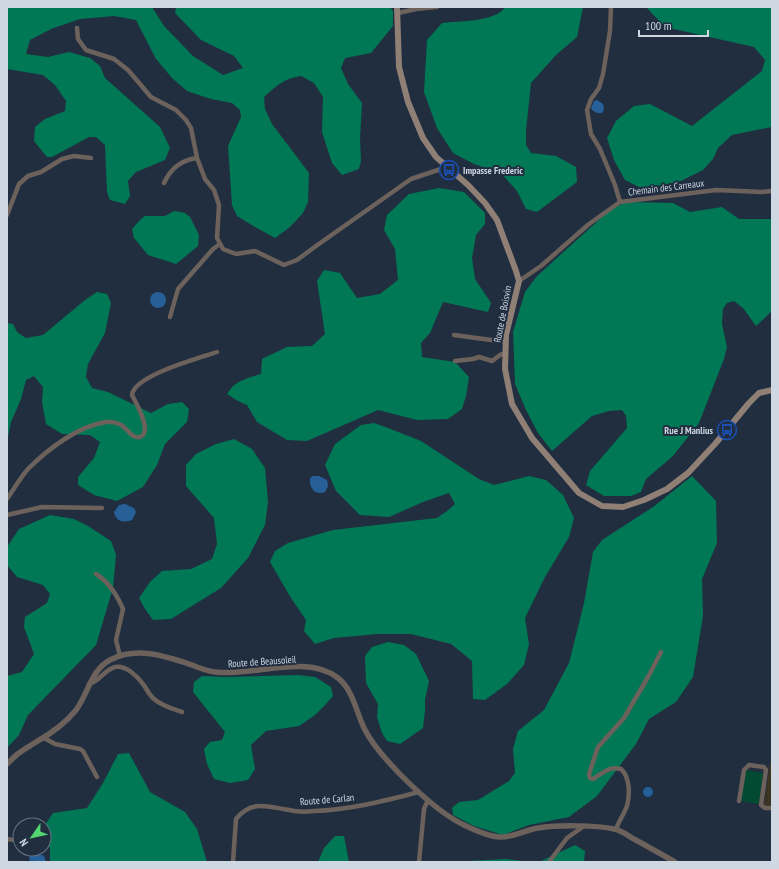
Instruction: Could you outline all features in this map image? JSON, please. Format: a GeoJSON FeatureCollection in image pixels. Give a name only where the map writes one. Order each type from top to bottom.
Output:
{"type":"FeatureCollection","features":[{"type":"Feature","properties":{"kind":"main road","name":"Route de Boisvin"},"geometry":{"type":"LineString","coordinates":[[397,10],[400,67],[408,102],[423,138],[436,157],[468,185],[485,203],[497,220],[516,271],[519,282],[513,313],[506,336],[505,369],[512,404],[532,438],[579,493],[602,506],[623,507],[644,500],[667,489],[688,473],[759,393],[772,390]]}},
{"type":"Feature","properties":{"kind":"street"},"geometry":{"type":"LineString","coordinates":[[397,10],[437,7]]}},
{"type":"Feature","properties":{"kind":"street"},"geometry":{"type":"LineString","coordinates":[[611,7],[610,31],[603,74],[599,88],[591,99],[587,110],[591,134],[600,149],[615,185],[620,202]]}},
{"type":"Feature","properties":{"kind":"street"},"geometry":{"type":"LineString","coordinates":[[77,28],[78,39],[86,50],[114,59],[128,70],[151,97],[176,110],[186,120],[191,128],[197,158],[205,179],[214,190],[219,205],[217,238],[223,250],[236,254],[255,251],[284,265],[297,260],[411,179],[447,167]]}},
{"type":"Feature","properties":{"kind":"street"},"geometry":{"type":"LineString","coordinates":[[7,215],[18,184],[28,176],[41,172],[62,158],[74,156],[91,158]]}},
{"type":"Feature","properties":{"kind":"street"},"geometry":{"type":"LineString","coordinates":[[164,183],[168,175],[176,167],[183,162],[197,158]]}},
{"type":"Feature","properties":{"kind":"street","name":"Chemain des Carreaux"},"geometry":{"type":"LineString","coordinates":[[519,282],[541,266],[593,220],[620,202],[716,190],[762,192],[772,190]]}},
{"type":"Feature","properties":{"kind":"street"},"geometry":{"type":"LineString","coordinates":[[170,317],[178,289],[213,249],[220,244]]}},
{"type":"Feature","properties":{"kind":"street"},"geometry":{"type":"LineString","coordinates":[[454,334],[506,342]]}},
{"type":"Feature","properties":{"kind":"street"},"geometry":{"type":"LineString","coordinates":[[7,499],[28,469],[66,437],[107,422],[120,424],[134,437],[144,435],[146,431],[144,422],[132,395],[132,392],[136,387],[157,373],[170,367],[217,352]]}},
{"type":"Feature","properties":{"kind":"street"},"geometry":{"type":"LineString","coordinates":[[455,361],[479,357],[492,361],[500,355],[506,353]]}},
{"type":"Feature","properties":{"kind":"street"},"geometry":{"type":"LineString","coordinates":[[7,515],[42,507],[102,508]]}},
{"type":"Feature","properties":{"kind":"street"},"geometry":{"type":"LineString","coordinates":[[96,574],[102,578],[114,591],[123,609],[116,640],[120,656]]}},
{"type":"Feature","properties":{"kind":"street"},"geometry":{"type":"LineString","coordinates":[[616,829],[625,812],[628,801],[628,782],[626,776],[621,769],[617,768],[606,771],[593,779],[590,778],[588,774],[598,747],[624,718],[661,652]]}},
{"type":"Feature","properties":{"kind":"street","name":"Route de Beausoleil"},"geometry":{"type":"LineString","coordinates":[[7,764],[20,752],[44,738],[64,723],[85,697],[90,684],[101,666],[120,656],[130,653],[165,656],[214,672],[230,673],[290,667],[308,667],[328,672],[337,678],[350,693],[363,727],[376,747],[418,792],[453,819],[466,826],[495,837],[513,835],[538,828],[584,826],[616,829],[675,862]]}},
{"type":"Feature","properties":{"kind":"street"},"geometry":{"type":"LineString","coordinates":[[90,684],[97,682],[110,670],[120,667],[137,678],[155,700],[182,712]]}},
{"type":"Feature","properties":{"kind":"street"},"geometry":{"type":"LineString","coordinates":[[44,738],[55,744],[80,749],[83,751],[97,777]]}},
{"type":"Feature","properties":{"kind":"street"},"geometry":{"type":"LineString","coordinates":[[739,801],[744,770],[749,765],[764,767],[766,770],[762,805],[764,808],[772,808]]}},
{"type":"Feature","properties":{"kind":"street","name":"Route de Carlan"},"geometry":{"type":"LineString","coordinates":[[233,862],[236,819],[246,810],[257,806],[271,806],[289,810],[313,812],[383,801],[418,792]]}},
{"type":"Feature","properties":{"kind":"street"},"geometry":{"type":"LineString","coordinates":[[419,862],[424,809],[428,800]]}},
{"type":"Feature","properties":{"kind":"street"},"geometry":{"type":"LineString","coordinates":[[549,862],[567,838],[584,826]]}},
{"type":"Feature","properties":{"kind":"shaded area"},"geometry":{"type":"Polygon","coordinates":[[[770,762],[772,762],[772,806],[764,805],[770,762]]]}},
{"type":"Feature","properties":{"kind":"green space"},"geometry":{"type":"Polygon","coordinates":[[[7,7],[152,7],[164,26],[193,56],[223,75],[243,68],[234,56],[201,40],[175,13],[176,7],[390,7],[393,11],[393,26],[371,53],[345,58],[341,68],[348,84],[362,103],[360,138],[361,161],[359,169],[342,175],[332,163],[322,132],[323,97],[314,83],[301,76],[285,81],[273,89],[264,97],[265,109],[272,124],[309,173],[308,202],[303,213],[290,227],[275,238],[237,216],[232,205],[228,146],[241,117],[240,110],[232,103],[211,99],[187,91],[172,78],[156,59],[136,20],[114,16],[80,19],[51,29],[30,40],[26,54],[48,57],[69,52],[90,58],[100,66],[105,78],[160,127],[170,148],[165,160],[136,172],[128,181],[130,196],[125,204],[110,200],[107,192],[105,145],[96,137],[89,137],[52,157],[47,157],[34,141],[35,127],[45,119],[65,111],[66,101],[55,85],[43,75],[7,69],[7,7]]]}},
{"type":"Feature","properties":{"kind":"green space"},"geometry":{"type":"Polygon","coordinates":[[[505,7],[583,7],[577,37],[556,55],[531,83],[526,145],[531,153],[556,156],[576,167],[577,182],[537,212],[526,209],[517,191],[501,173],[474,164],[453,153],[437,128],[424,92],[427,40],[442,23],[476,20],[494,16],[505,7]]]}},
{"type":"Feature","properties":{"kind":"green space"},"geometry":{"type":"Polygon","coordinates":[[[646,7],[772,7],[772,127],[732,135],[718,148],[713,159],[703,170],[681,181],[643,189],[625,180],[614,160],[607,138],[616,121],[634,106],[650,104],[692,126],[762,71],[765,60],[754,47],[665,27],[646,7]]]}},
{"type":"Feature","properties":{"kind":"green space"},"geometry":{"type":"Polygon","coordinates":[[[439,188],[464,192],[485,213],[485,224],[476,235],[472,258],[475,279],[491,303],[488,312],[443,302],[430,333],[421,343],[422,357],[455,362],[469,377],[462,409],[448,419],[417,420],[378,410],[307,441],[287,440],[257,422],[247,405],[227,394],[233,386],[241,381],[261,374],[262,359],[287,347],[312,346],[325,334],[317,281],[324,270],[340,273],[357,298],[380,294],[398,280],[395,249],[384,230],[387,215],[409,194],[439,188]]]}},
{"type":"Feature","properties":{"kind":"green space"},"geometry":{"type":"Polygon","coordinates":[[[627,202],[673,203],[690,212],[722,207],[739,219],[772,219],[772,311],[756,326],[743,308],[734,301],[727,303],[723,309],[722,324],[727,347],[724,359],[699,423],[673,456],[646,479],[641,492],[631,496],[604,496],[586,485],[590,471],[627,428],[626,416],[622,410],[609,411],[592,416],[552,451],[538,433],[515,384],[513,332],[525,292],[537,276],[611,209],[627,202]]]}},
{"type":"Feature","properties":{"kind":"green space"},"geometry":{"type":"Polygon","coordinates":[[[174,211],[185,213],[190,217],[199,235],[198,246],[176,264],[148,255],[134,238],[132,229],[145,216],[165,216],[174,211]]]}},
{"type":"Feature","properties":{"kind":"green space"},"geometry":{"type":"Polygon","coordinates":[[[97,292],[107,294],[111,303],[105,333],[88,364],[86,377],[92,388],[108,392],[151,413],[168,404],[182,402],[189,409],[187,422],[165,444],[157,465],[143,487],[117,501],[94,495],[78,485],[78,477],[94,458],[100,442],[90,435],[62,434],[46,424],[42,402],[43,387],[34,376],[26,380],[21,399],[11,422],[8,437],[7,459],[7,323],[13,324],[17,332],[26,338],[43,335],[85,300],[97,292]]]}},
{"type":"Feature","properties":{"kind":"green space"},"geometry":{"type":"Polygon","coordinates":[[[374,423],[421,441],[479,479],[494,485],[529,476],[546,480],[563,495],[574,518],[569,537],[545,577],[525,618],[529,644],[524,665],[507,684],[485,700],[473,699],[472,661],[451,644],[411,634],[377,634],[334,638],[315,644],[304,631],[306,620],[270,562],[275,551],[288,543],[333,530],[437,518],[455,504],[449,493],[423,502],[389,517],[360,515],[336,491],[325,465],[335,444],[361,425],[374,423]]]}},
{"type":"Feature","properties":{"kind":"green space"},"geometry":{"type":"Polygon","coordinates":[[[234,439],[252,449],[265,468],[268,502],[265,525],[248,558],[221,588],[171,619],[153,620],[139,598],[150,582],[162,571],[191,569],[212,559],[217,544],[214,518],[186,486],[186,465],[196,454],[216,444],[234,439]]]}},
{"type":"Feature","properties":{"kind":"green space"},"geometry":{"type":"Polygon","coordinates":[[[692,476],[716,501],[717,543],[702,579],[703,616],[693,677],[676,702],[649,719],[636,744],[597,796],[569,817],[529,825],[503,835],[474,826],[453,815],[452,808],[459,802],[478,800],[509,781],[515,773],[513,749],[518,731],[544,710],[569,663],[584,603],[593,552],[602,540],[653,507],[692,476]]]}},
{"type":"Feature","properties":{"kind":"green space"},"geometry":{"type":"Polygon","coordinates":[[[50,515],[74,519],[111,541],[116,555],[113,588],[96,645],[28,715],[19,735],[7,748],[7,676],[22,672],[34,654],[24,627],[25,617],[47,603],[50,594],[43,585],[17,577],[7,565],[7,547],[19,529],[50,515]]]}},
{"type":"Feature","properties":{"kind":"green space"},"geometry":{"type":"Polygon","coordinates":[[[388,642],[404,645],[416,654],[429,681],[425,700],[423,728],[400,744],[387,741],[382,733],[377,717],[378,704],[366,683],[365,656],[372,647],[388,642]]]}},
{"type":"Feature","properties":{"kind":"green space"},"geometry":{"type":"Polygon","coordinates":[[[298,675],[315,677],[331,687],[333,696],[315,715],[299,726],[266,731],[251,745],[255,769],[248,780],[230,783],[214,779],[207,764],[204,749],[210,742],[222,740],[225,732],[193,692],[194,682],[202,676],[225,677],[298,675]]]}},
{"type":"Feature","properties":{"kind":"green space"},"geometry":{"type":"Polygon","coordinates":[[[129,753],[150,792],[185,812],[197,829],[207,862],[50,862],[50,857],[52,857],[52,817],[50,817],[53,813],[87,808],[103,783],[118,754],[129,753]]]}},
{"type":"Feature","properties":{"kind":"green space"},"geometry":{"type":"Polygon","coordinates":[[[745,770],[763,773],[759,804],[741,801],[745,770]]]}},
{"type":"Feature","properties":{"kind":"green space"},"geometry":{"type":"Polygon","coordinates":[[[335,836],[344,836],[349,862],[318,862],[324,848],[335,836]]]}},
{"type":"Feature","properties":{"kind":"green space"},"geometry":{"type":"Polygon","coordinates":[[[575,845],[585,851],[584,862],[539,862],[575,845]]]}},
{"type":"Feature","properties":{"kind":"green space"},"geometry":{"type":"Polygon","coordinates":[[[505,859],[530,862],[449,862],[505,859]]]}},
{"type":"Feature","properties":{"kind":"water"},"geometry":{"type":"Polygon","coordinates":[[[597,100],[603,104],[604,109],[602,113],[593,111],[591,108],[594,101],[597,100]]]}},
{"type":"Feature","properties":{"kind":"water"},"geometry":{"type":"Polygon","coordinates":[[[155,292],[161,292],[166,297],[164,306],[161,308],[155,308],[150,303],[150,297],[155,292]]]}},
{"type":"Feature","properties":{"kind":"water"},"geometry":{"type":"Polygon","coordinates":[[[313,476],[319,476],[327,480],[328,486],[325,492],[318,493],[313,490],[310,478],[313,476]]]}},
{"type":"Feature","properties":{"kind":"water"},"geometry":{"type":"Polygon","coordinates":[[[125,504],[134,508],[136,512],[132,520],[120,521],[116,518],[114,512],[119,505],[125,504]]]}},
{"type":"Feature","properties":{"kind":"water"},"geometry":{"type":"Polygon","coordinates":[[[646,787],[650,787],[652,788],[652,796],[646,797],[643,794],[643,790],[646,787]]]}},
{"type":"Feature","properties":{"kind":"water"},"geometry":{"type":"Polygon","coordinates":[[[30,857],[44,857],[46,862],[31,862],[30,857]]]}},
{"type":"Feature","properties":{"kind":"place","name":"Impasse Frederic"},"geometry":{"type":"Point","coordinates":[449,170]}},
{"type":"Feature","properties":{"kind":"place","name":"Rue J Manlius"},"geometry":{"type":"Point","coordinates":[727,430]}}]}
